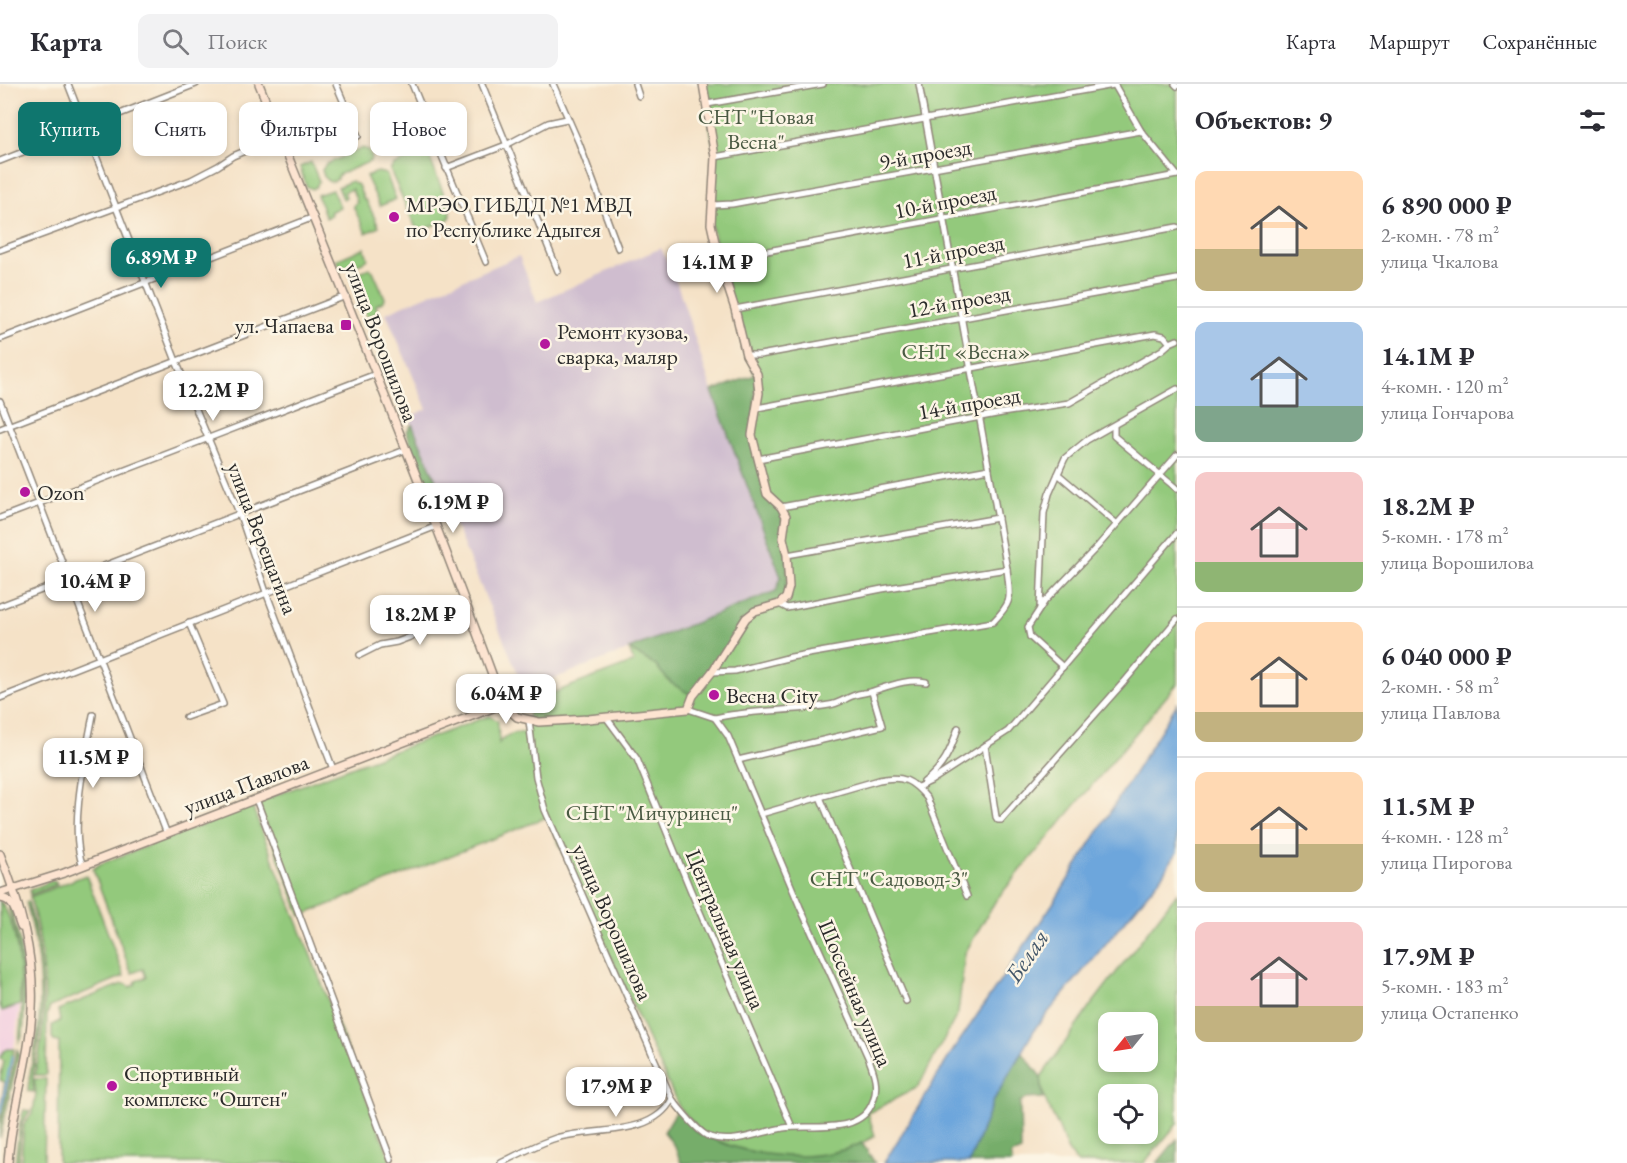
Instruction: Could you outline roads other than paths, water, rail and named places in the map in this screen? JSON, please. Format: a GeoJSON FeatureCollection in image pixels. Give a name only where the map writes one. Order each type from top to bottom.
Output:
{"type":"FeatureCollection","features":[{"type":"Feature","properties":{"kind":"street","name":"улица Верещагина"},"geometry":{"type":"LineString","coordinates":[[68,84],[75,102]]}},
{"type":"Feature","properties":{"kind":"street"},"geometry":{"type":"LineString","coordinates":[[121,114],[196,84]]}},
{"type":"Feature","properties":{"kind":"street","name":"улица Ворошилова"},"geometry":{"type":"LineString","coordinates":[[259,84],[266,102]]}},
{"type":"Feature","properties":{"kind":"street"},"geometry":{"type":"LineString","coordinates":[[336,84],[344,102]]}},
{"type":"Feature","properties":{"kind":"street"},"geometry":{"type":"LineString","coordinates":[[411,84],[486,262]]}},
{"type":"Feature","properties":{"kind":"street"},"geometry":{"type":"LineString","coordinates":[[482,84],[558,271]]}},
{"type":"Feature","properties":{"kind":"street"},"geometry":{"type":"LineString","coordinates":[[553,84],[579,143],[618,248]]}},
{"type":"Feature","properties":{"kind":"street"},"geometry":{"type":"LineString","coordinates":[[635,84],[639,96]]}},
{"type":"Feature","properties":{"kind":"street"},"geometry":{"type":"LineString","coordinates":[[688,709],[693,696],[712,672],[746,618],[755,611],[779,604],[786,598],[789,587],[787,555],[783,538],[786,516],[782,507],[767,494],[752,435],[759,384],[757,374],[746,355],[711,224],[714,205],[715,157],[703,84]]}},
{"type":"Feature","properties":{"kind":"street"},"geometry":{"type":"LineString","coordinates":[[707,104],[823,84]]}},
{"type":"Feature","properties":{"kind":"street"},"geometry":{"type":"LineString","coordinates":[[712,672],[735,671],[791,657],[993,622],[1007,607],[1010,598],[998,518],[919,84]]}},
{"type":"Feature","properties":{"kind":"street"},"geometry":{"type":"LineString","coordinates":[[715,157],[1114,84],[1140,131],[1177,175]]}},
{"type":"Feature","properties":{"kind":"street"},"geometry":{"type":"LineString","coordinates":[[446,168],[506,145],[548,123],[567,119]]}},
{"type":"Feature","properties":{"kind":"street","name":"9-й проезд"},"geometry":{"type":"LineString","coordinates":[[714,205],[732,204],[934,169],[1140,131]]}},
{"type":"Feature","properties":{"kind":"street"},"geometry":{"type":"LineString","coordinates":[[0,250],[191,180],[239,153]]}},
{"type":"Feature","properties":{"kind":"street"},"geometry":{"type":"LineString","coordinates":[[0,161],[18,154]]}},
{"type":"Feature","properties":{"kind":"street","name":"улица Верещагина"},"geometry":{"type":"LineString","coordinates":[[96,156],[207,439],[240,515],[266,592],[333,770]]}},
{"type":"Feature","properties":{"kind":"street","name":"улица Ворошилова"},"geometry":{"type":"LineString","coordinates":[[288,156],[437,526],[503,704]]}},
{"type":"Feature","properties":{"kind":"street","name":"10-й проезд"},"geometry":{"type":"LineString","coordinates":[[719,260],[1177,175]]}},
{"type":"Feature","properties":{"kind":"street"},"geometry":{"type":"LineString","coordinates":[[0,339],[314,217]]}},
{"type":"Feature","properties":{"kind":"street","name":"11-й проезд"},"geometry":{"type":"LineString","coordinates":[[735,309],[1177,227]]}},
{"type":"Feature","properties":{"kind":"street","name":"12-й проезд"},"geometry":{"type":"LineString","coordinates":[[746,355],[1177,279]]}},
{"type":"Feature","properties":{"kind":"street"},"geometry":{"type":"LineString","coordinates":[[0,429],[346,296]]}},
{"type":"Feature","properties":{"kind":"street"},"geometry":{"type":"LineString","coordinates":[[757,408],[1155,334],[1174,342]]}},
{"type":"Feature","properties":{"kind":"street","name":"14-й проезд"},"geometry":{"type":"LineString","coordinates":[[758,459],[978,417],[1069,403],[1174,342]]}},
{"type":"Feature","properties":{"kind":"street"},"geometry":{"type":"LineString","coordinates":[[0,518],[376,374]]}},
{"type":"Feature","properties":{"kind":"street"},"geometry":{"type":"LineString","coordinates":[[1040,608],[1044,513],[1049,494],[1065,458],[1075,449],[1177,389]]}},
{"type":"Feature","properties":{"kind":"street"},"geometry":{"type":"LineString","coordinates":[[0,401],[167,834]]}},
{"type":"Feature","properties":{"kind":"street"},"geometry":{"type":"LineString","coordinates":[[1114,427],[1114,436],[1177,489]]}},
{"type":"Feature","properties":{"kind":"street"},"geometry":{"type":"LineString","coordinates":[[0,606],[405,450]]}},
{"type":"Feature","properties":{"kind":"street"},"geometry":{"type":"LineString","coordinates":[[1063,667],[1030,637],[1028,627],[1040,608],[1177,455]]}},
{"type":"Feature","properties":{"kind":"street"},"geometry":{"type":"LineString","coordinates":[[782,507],[989,469]]}},
{"type":"Feature","properties":{"kind":"street"},"geometry":{"type":"LineString","coordinates":[[1058,474],[1117,524]]}},
{"type":"Feature","properties":{"kind":"street"},"geometry":{"type":"LineString","coordinates":[[787,555],[998,518]]}},
{"type":"Feature","properties":{"kind":"street"},"geometry":{"type":"LineString","coordinates":[[0,698],[437,526]]}},
{"type":"Feature","properties":{"kind":"street"},"geometry":{"type":"LineString","coordinates":[[918,787],[1008,731],[1177,533]]}},
{"type":"Feature","properties":{"kind":"street"},"geometry":{"type":"LineString","coordinates":[[779,604],[787,608],[882,589],[1006,569]]}},
{"type":"Feature","properties":{"kind":"street"},"geometry":{"type":"LineString","coordinates":[[360,655],[380,645],[397,642],[470,614]]}},
{"type":"Feature","properties":{"kind":"street"},"geometry":{"type":"LineString","coordinates":[[985,746],[996,817],[1001,820],[1177,619]]}},
{"type":"Feature","properties":{"kind":"street"},"geometry":{"type":"LineString","coordinates":[[186,717],[223,704],[189,623]]}},
{"type":"Feature","properties":{"kind":"street"},"geometry":{"type":"LineString","coordinates":[[503,704],[512,714],[529,721],[539,722],[688,709],[715,718],[733,714],[832,705],[854,695],[872,692],[891,685],[918,680],[926,682]]}},
{"type":"Feature","properties":{"kind":"street"},"geometry":{"type":"LineString","coordinates":[[738,760],[882,726],[872,692]]}},
{"type":"Feature","properties":{"kind":"street","name":"улица Павлова"},"geometry":{"type":"LineString","coordinates":[[0,893],[83,866],[503,704]]}},
{"type":"Feature","properties":{"kind":"street"},"geometry":{"type":"LineString","coordinates":[[83,866],[79,858],[76,827],[93,715]]}},
{"type":"Feature","properties":{"kind":"street","name":"Центральная улица"},"geometry":{"type":"LineString","coordinates":[[606,717],[637,759],[792,1127]]}},
{"type":"Feature","properties":{"kind":"street","name":"Шоссейная улица"},"geometry":{"type":"LineString","coordinates":[[715,718],[728,736],[874,1071],[875,1095],[867,1113]]}},
{"type":"Feature","properties":{"kind":"street","name":"улица Ворошилова"},"geometry":{"type":"LineString","coordinates":[[529,721],[536,777],[545,810],[672,1099],[704,1135],[714,1138],[748,1137],[792,1127],[842,1125],[859,1120],[867,1113]]}},
{"type":"Feature","properties":{"kind":"street"},"geometry":{"type":"LineString","coordinates":[[918,787],[938,771],[949,754],[958,728]]}},
{"type":"Feature","properties":{"kind":"street"},"geometry":{"type":"LineString","coordinates":[[761,814],[892,777],[909,781],[918,787],[927,798],[967,896]]}},
{"type":"Feature","properties":{"kind":"street"},"geometry":{"type":"LineString","coordinates":[[820,797],[906,1001]]}},
{"type":"Feature","properties":{"kind":"street"},"geometry":{"type":"LineString","coordinates":[[256,799],[391,1160]]}},
{"type":"Feature","properties":{"kind":"street"},"geometry":{"type":"LineString","coordinates":[[0,854],[28,942],[32,977],[29,1041],[13,1119],[8,1163]]}},
{"type":"Feature","properties":{"kind":"street"},"geometry":{"type":"LineString","coordinates":[[0,898],[12,903],[28,942]]}},
{"type":"Feature","properties":{"kind":"street"},"geometry":{"type":"LineString","coordinates":[[501,1163],[558,1138],[641,1124],[663,1110],[672,1099]]}},
{"type":"Feature","properties":{"kind":"water","name":"Белая"},"geometry":{"type":"Polygon","coordinates":[[[1177,704],[1177,852],[1159,880],[1036,1027],[992,1103],[969,1163],[884,1163],[952,1052],[1058,896],[1177,704]]]}},
{"type":"Feature","properties":{"kind":"waterway"},"geometry":{"type":"LineString","coordinates":[[0,1113],[12,1056]]}},
{"type":"Feature","properties":{"kind":"place","name":"МРЭО ГИБДД №1 МВД по Республике Адыгея"},"geometry":{"type":"Point","coordinates":[394,217]}},
{"type":"Feature","properties":{"kind":"place","name":"ул. Чапаева"},"geometry":{"type":"Point","coordinates":[346,325]}},
{"type":"Feature","properties":{"kind":"place","name":"Ремонт кузова, сварка, маляр"},"geometry":{"type":"Point","coordinates":[545,344]}},
{"type":"Feature","properties":{"kind":"place","name":"Ozon"},"geometry":{"type":"Point","coordinates":[25,492]}},
{"type":"Feature","properties":{"kind":"place","name":"Весна City"},"geometry":{"type":"Point","coordinates":[714,695]}},
{"type":"Feature","properties":{"kind":"place","name":"Спортивный комплекс \"Оштен\""},"geometry":{"type":"Point","coordinates":[112,1086]}},
{"type":"Feature","properties":{"kind":"park label","name":"СНТ \"Новая Весна\""},"geometry":{"type":"Point","coordinates":[756,128]}},
{"type":"Feature","properties":{"kind":"park label","name":"СНТ «Весна»"},"geometry":{"type":"Point","coordinates":[966,351]}},
{"type":"Feature","properties":{"kind":"park label","name":"СНТ \"Мичуринец\""},"geometry":{"type":"Point","coordinates":[652,812]}},
{"type":"Feature","properties":{"kind":"park label","name":"СНТ \"Садовод-3\""},"geometry":{"type":"Point","coordinates":[889,878]}}]}
